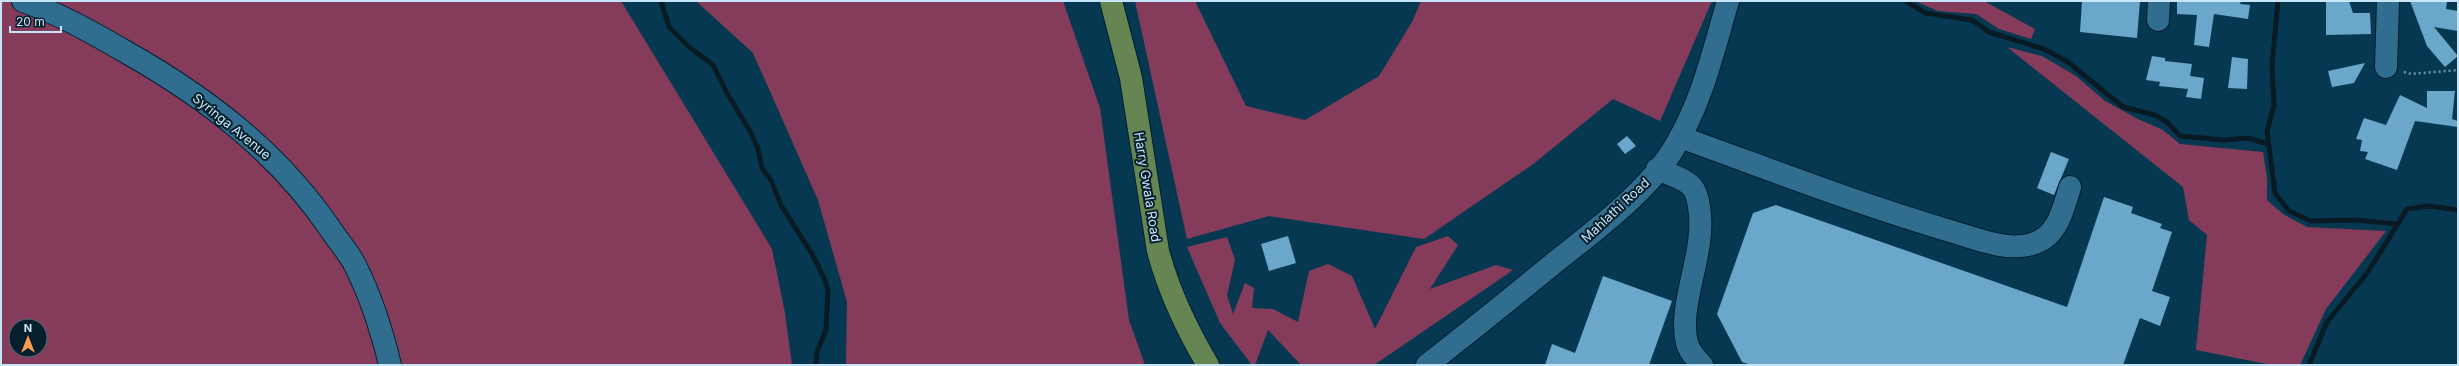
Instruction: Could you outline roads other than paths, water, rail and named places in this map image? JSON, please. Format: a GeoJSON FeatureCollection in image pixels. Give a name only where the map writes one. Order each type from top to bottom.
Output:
{"type":"FeatureCollection","features":[{"type":"Feature","properties":{"kind":"main road","name":"Harry Gwala Road"},"geometry":{"type":"LineString","coordinates":[[1111,1],[1131,78],[1158,250],[1164,275],[1175,305],[1208,365]]}},
{"type":"Feature","properties":{"kind":"street","name":"Syringa Avenue"},"geometry":{"type":"LineString","coordinates":[[23,1],[88,31],[156,69],[220,112],[268,152],[312,202],[354,264],[382,331],[390,365]]}},
{"type":"Feature","properties":{"kind":"street","name":"Mahlathi Road"},"geometry":{"type":"LineString","coordinates":[[1427,365],[1596,229],[1643,185],[1657,169],[1673,149],[1697,104],[1728,1]]}},
{"type":"Feature","properties":{"kind":"street"},"geometry":{"type":"LineString","coordinates":[[2386,67],[2388,1]]}},
{"type":"Feature","properties":{"kind":"street"},"geometry":{"type":"LineString","coordinates":[[1680,137],[1893,214],[1996,244],[2018,247],[2032,245],[2052,232],[2061,216],[2070,187]]}},
{"type":"Feature","properties":{"kind":"street"},"geometry":{"type":"LineString","coordinates":[[1657,169],[1691,185],[1698,196],[1701,218],[1697,264],[1686,315],[1685,330],[1687,344],[1702,365]]}},
{"type":"Feature","properties":{"kind":"waterway"},"geometry":{"type":"LineString","coordinates":[[661,1],[669,27],[689,47],[713,65],[728,95],[750,131],[758,149],[762,168],[771,180],[781,205],[812,254],[824,278],[828,290],[826,330],[817,352],[816,365]]}},
{"type":"Feature","properties":{"kind":"waterway"},"geometry":{"type":"LineString","coordinates":[[1906,1],[1925,13],[1972,20],[1989,32],[2044,49],[2068,62],[2123,107],[2155,115],[2167,122],[2180,136],[2224,140],[2248,138],[2268,144]]}},
{"type":"Feature","properties":{"kind":"waterway"},"geometry":{"type":"LineString","coordinates":[[2278,1],[2272,65],[2274,106],[2267,131],[2275,193],[2289,211],[2311,221],[2356,220],[2398,224]]}},
{"type":"Feature","properties":{"kind":"waterway"},"geometry":{"type":"LineString","coordinates":[[2309,365],[2327,322],[2368,272],[2407,209],[2429,206],[2458,210]]}}]}
